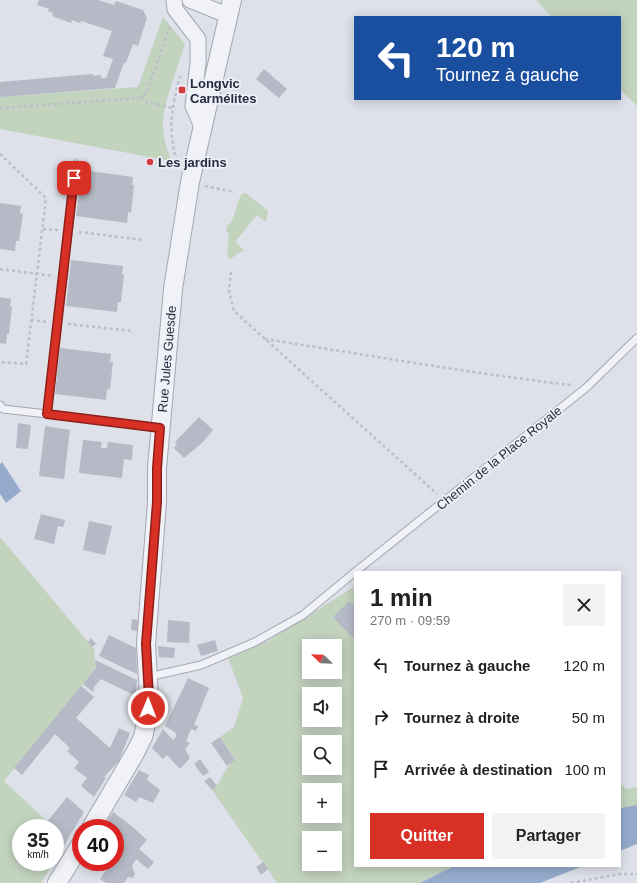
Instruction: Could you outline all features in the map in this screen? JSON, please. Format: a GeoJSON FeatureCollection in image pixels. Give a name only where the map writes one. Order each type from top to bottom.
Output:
{"type":"FeatureCollection","features":[{"type":"Feature","properties":{"kind":"street"},"geometry":{"type":"LineString","coordinates":[[174,0],[175,9],[198,39],[198,63],[193,106],[202,127]]}},
{"type":"Feature","properties":{"kind":"street"},"geometry":{"type":"LineString","coordinates":[[190,0],[230,8]]}},
{"type":"Feature","properties":{"kind":"street","name":"Rue Jules Guesde"},"geometry":{"type":"LineString","coordinates":[[95,819],[135,754],[143,737],[149,698],[146,644],[157,502],[157,468],[173,289],[190,182],[230,8]]}},
{"type":"Feature","properties":{"kind":"street"},"geometry":{"type":"LineString","coordinates":[[57,883],[72,859]]}},
{"type":"Feature","properties":{"kind":"lane"},"geometry":{"type":"LineString","coordinates":[[47,414],[76,164]]}},
{"type":"Feature","properties":{"kind":"lane","name":"Chemin de la Place Royale"},"geometry":{"type":"LineString","coordinates":[[356,571],[587,386],[637,338]]}},
{"type":"Feature","properties":{"kind":"lane"},"geometry":{"type":"LineString","coordinates":[[0,405],[3,409],[160,428]]}},
{"type":"Feature","properties":{"kind":"lane","name":"Chemin de la Place Royale"},"geometry":{"type":"LineString","coordinates":[[148,677],[202,665],[255,642],[303,615],[354,573]]}},
{"type":"Feature","properties":{"kind":"path"},"geometry":{"type":"LineString","coordinates":[[0,108],[142,96],[146,94],[171,22]]}},
{"type":"Feature","properties":{"kind":"path"},"geometry":{"type":"LineString","coordinates":[[142,96],[147,102],[172,108]]}},
{"type":"Feature","properties":{"kind":"path"},"geometry":{"type":"LineString","coordinates":[[0,154],[46,198],[26,364],[0,362]]}},
{"type":"Feature","properties":{"kind":"path"},"geometry":{"type":"LineString","coordinates":[[42,229],[144,240]]}},
{"type":"Feature","properties":{"kind":"path"},"geometry":{"type":"LineString","coordinates":[[0,269],[63,277]]}},
{"type":"Feature","properties":{"kind":"path"},"geometry":{"type":"LineString","coordinates":[[231,272],[229,290],[234,311],[445,501]]}},
{"type":"Feature","properties":{"kind":"path"},"geometry":{"type":"LineString","coordinates":[[31,320],[133,331]]}},
{"type":"Feature","properties":{"kind":"path"},"geometry":{"type":"LineString","coordinates":[[265,339],[445,366],[489,376],[587,386]]}},
{"type":"Feature","properties":{"kind":"path"},"geometry":{"type":"LineString","coordinates":[[571,883],[620,874],[637,874]]}},
{"type":"Feature","properties":{"kind":"green space"},"geometry":{"type":"Polygon","coordinates":[[[536,0],[637,0],[637,106],[621,90],[621,16],[551,16],[536,0]]]}},
{"type":"Feature","properties":{"kind":"green space"},"geometry":{"type":"Polygon","coordinates":[[[163,17],[185,44],[171,86],[163,119],[164,137],[171,161],[0,129],[0,97],[138,87],[163,17]]]}},
{"type":"Feature","properties":{"kind":"green space"},"geometry":{"type":"Polygon","coordinates":[[[246,193],[268,211],[266,222],[257,215],[235,242],[244,250],[230,259],[227,255],[229,234],[226,231],[227,226],[233,219],[242,194],[246,193]]]}},
{"type":"Feature","properties":{"kind":"green space"},"geometry":{"type":"Polygon","coordinates":[[[0,537],[94,649],[96,668],[4,781],[44,819],[12,819],[12,871],[48,871],[41,883],[0,883],[0,537]]]}},
{"type":"Feature","properties":{"kind":"green space"},"geometry":{"type":"Polygon","coordinates":[[[354,587],[354,867],[452,867],[420,883],[277,883],[212,790],[219,783],[230,764],[235,760],[220,737],[234,727],[243,698],[228,658],[268,641],[354,587]]]}},
{"type":"Feature","properties":{"kind":"green space"},"geometry":{"type":"Polygon","coordinates":[[[621,784],[626,789],[637,787],[637,805],[621,808],[621,784]]]}},
{"type":"Feature","properties":{"kind":"green space"},"geometry":{"type":"Polygon","coordinates":[[[64,836],[68,839],[64,845],[64,836]]]}},
{"type":"Feature","properties":{"kind":"water"},"geometry":{"type":"Polygon","coordinates":[[[2,462],[21,491],[6,503],[0,494],[0,464],[2,462]]]}},
{"type":"Feature","properties":{"kind":"water"},"geometry":{"type":"Polygon","coordinates":[[[637,805],[637,844],[621,851],[621,808],[637,805]]]}},
{"type":"Feature","properties":{"kind":"water"},"geometry":{"type":"Polygon","coordinates":[[[452,867],[580,867],[540,883],[420,883],[452,867]]]}},
{"type":"Feature","properties":{"kind":"building"},"geometry":{"type":"Polygon","coordinates":[[[39,0],[98,0],[114,5],[116,1],[143,10],[147,18],[138,46],[133,44],[115,88],[0,97],[0,82],[93,74],[93,76],[101,75],[101,78],[106,78],[113,59],[103,56],[112,31],[81,21],[80,23],[72,20],[71,23],[52,16],[53,13],[48,11],[49,9],[37,5],[39,0]]]}},
{"type":"Feature","properties":{"kind":"building"},"geometry":{"type":"Polygon","coordinates":[[[264,69],[287,89],[279,98],[256,79],[264,69]]]}},
{"type":"Feature","properties":{"kind":"building","name":"Les jardins"},"geometry":{"type":"Polygon","coordinates":[[[148,157],[153,158],[152,167],[147,166],[148,157]]]}},
{"type":"Feature","properties":{"kind":"building"},"geometry":{"type":"Polygon","coordinates":[[[82,170],[133,177],[132,185],[134,185],[131,213],[128,212],[127,223],[76,216],[82,170]]]}},
{"type":"Feature","properties":{"kind":"building"},"geometry":{"type":"Polygon","coordinates":[[[0,203],[21,206],[20,213],[23,214],[19,241],[16,241],[15,251],[0,249],[0,203]]]}},
{"type":"Feature","properties":{"kind":"building"},"geometry":{"type":"Polygon","coordinates":[[[71,260],[123,266],[122,274],[124,275],[121,302],[118,302],[117,312],[66,306],[71,260]]]}},
{"type":"Feature","properties":{"kind":"building"},"geometry":{"type":"Polygon","coordinates":[[[0,297],[11,299],[10,306],[12,307],[9,334],[7,334],[6,344],[0,343],[0,297]]]}},
{"type":"Feature","properties":{"kind":"building"},"geometry":{"type":"Polygon","coordinates":[[[60,348],[111,354],[110,362],[113,362],[110,390],[107,389],[106,400],[55,394],[60,348]]]}},
{"type":"Feature","properties":{"kind":"building"},"geometry":{"type":"Polygon","coordinates":[[[199,417],[213,430],[203,442],[184,458],[174,448],[177,444],[175,442],[199,417]]]}},
{"type":"Feature","properties":{"kind":"building"},"geometry":{"type":"Polygon","coordinates":[[[18,423],[31,425],[28,449],[16,448],[18,423]]]}},
{"type":"Feature","properties":{"kind":"building"},"geometry":{"type":"Polygon","coordinates":[[[45,426],[70,430],[64,479],[39,476],[45,426]]]}},
{"type":"Feature","properties":{"kind":"building"},"geometry":{"type":"Polygon","coordinates":[[[83,440],[102,442],[101,448],[107,448],[108,442],[133,445],[132,460],[124,459],[122,478],[79,473],[83,440]]]}},
{"type":"Feature","properties":{"kind":"building"},"geometry":{"type":"Polygon","coordinates":[[[41,514],[65,520],[63,527],[58,526],[54,544],[34,539],[41,514]]]}},
{"type":"Feature","properties":{"kind":"building"},"geometry":{"type":"Polygon","coordinates":[[[89,521],[112,526],[105,555],[83,550],[89,521]]]}},
{"type":"Feature","properties":{"kind":"building"},"geometry":{"type":"Polygon","coordinates":[[[349,601],[354,606],[354,639],[333,617],[349,601]]]}},
{"type":"Feature","properties":{"kind":"building"},"geometry":{"type":"Polygon","coordinates":[[[132,619],[138,620],[137,631],[131,630],[132,619]]]}},
{"type":"Feature","properties":{"kind":"building"},"geometry":{"type":"Polygon","coordinates":[[[168,620],[190,622],[189,643],[167,642],[168,620]]]}},
{"type":"Feature","properties":{"kind":"building"},"geometry":{"type":"Polygon","coordinates":[[[109,635],[136,648],[137,674],[99,656],[109,635]]]}},
{"type":"Feature","properties":{"kind":"building"},"geometry":{"type":"Polygon","coordinates":[[[91,638],[96,644],[92,647],[88,642],[91,638]]]}},
{"type":"Feature","properties":{"kind":"building"},"geometry":{"type":"Polygon","coordinates":[[[215,640],[218,651],[201,656],[197,645],[215,640]]]}},
{"type":"Feature","properties":{"kind":"building"},"geometry":{"type":"Polygon","coordinates":[[[158,646],[175,648],[174,658],[159,657],[158,646]]]}},
{"type":"Feature","properties":{"kind":"building"},"geometry":{"type":"Polygon","coordinates":[[[95,660],[137,680],[136,696],[101,679],[93,688],[93,692],[83,684],[96,668],[95,660]]]}},
{"type":"Feature","properties":{"kind":"building"},"geometry":{"type":"Polygon","coordinates":[[[188,678],[209,688],[194,725],[198,726],[196,731],[191,729],[186,741],[190,743],[185,749],[190,758],[180,769],[167,755],[163,759],[152,748],[163,729],[173,740],[176,737],[176,733],[165,726],[188,678]]]}},
{"type":"Feature","properties":{"kind":"building"},"geometry":{"type":"Polygon","coordinates":[[[81,686],[94,697],[76,718],[110,748],[119,728],[130,733],[119,761],[104,777],[106,778],[94,797],[81,786],[87,778],[74,768],[79,762],[67,751],[70,748],[55,734],[22,775],[14,768],[81,686]]]}},
{"type":"Feature","properties":{"kind":"building"},"geometry":{"type":"Polygon","coordinates":[[[220,737],[235,760],[227,766],[211,743],[220,737]]]}},
{"type":"Feature","properties":{"kind":"building"},"geometry":{"type":"Polygon","coordinates":[[[200,759],[209,772],[203,776],[194,764],[200,759]]]}},
{"type":"Feature","properties":{"kind":"building"},"geometry":{"type":"Polygon","coordinates":[[[139,770],[149,775],[147,780],[160,790],[153,803],[139,797],[136,802],[124,795],[139,770]]]}},
{"type":"Feature","properties":{"kind":"building"},"geometry":{"type":"Polygon","coordinates":[[[210,777],[217,786],[212,790],[204,781],[210,777]]]}},
{"type":"Feature","properties":{"kind":"building"},"geometry":{"type":"Polygon","coordinates":[[[67,797],[84,812],[80,819],[72,819],[72,832],[64,845],[64,819],[49,819],[67,797]]]}},
{"type":"Feature","properties":{"kind":"building"},"geometry":{"type":"Polygon","coordinates":[[[113,812],[122,819],[109,819],[113,812]]]}},
{"type":"Feature","properties":{"kind":"building"},"geometry":{"type":"Polygon","coordinates":[[[124,820],[147,840],[139,849],[154,862],[148,869],[136,859],[132,866],[135,874],[133,878],[128,877],[124,883],[106,883],[100,879],[106,871],[124,871],[124,820]]]}},
{"type":"Feature","properties":{"kind":"building"},"geometry":{"type":"Polygon","coordinates":[[[263,862],[268,869],[261,875],[256,867],[263,862]]]}},
{"type":"Feature","properties":{"kind":"place","name":"Longvic Carmélites"},"geometry":{"type":"Point","coordinates":[182,90]}},
{"type":"Feature","properties":{"kind":"place","name":"Les jardins"},"geometry":{"type":"Point","coordinates":[150,162]}},
{"type":"Feature","properties":{"kind":"route"},"geometry":{"type":"LineString","coordinates":[[74,178],[47,414],[160,428],[157,468],[157,502],[146,644],[149,698],[148,708]]}}]}
